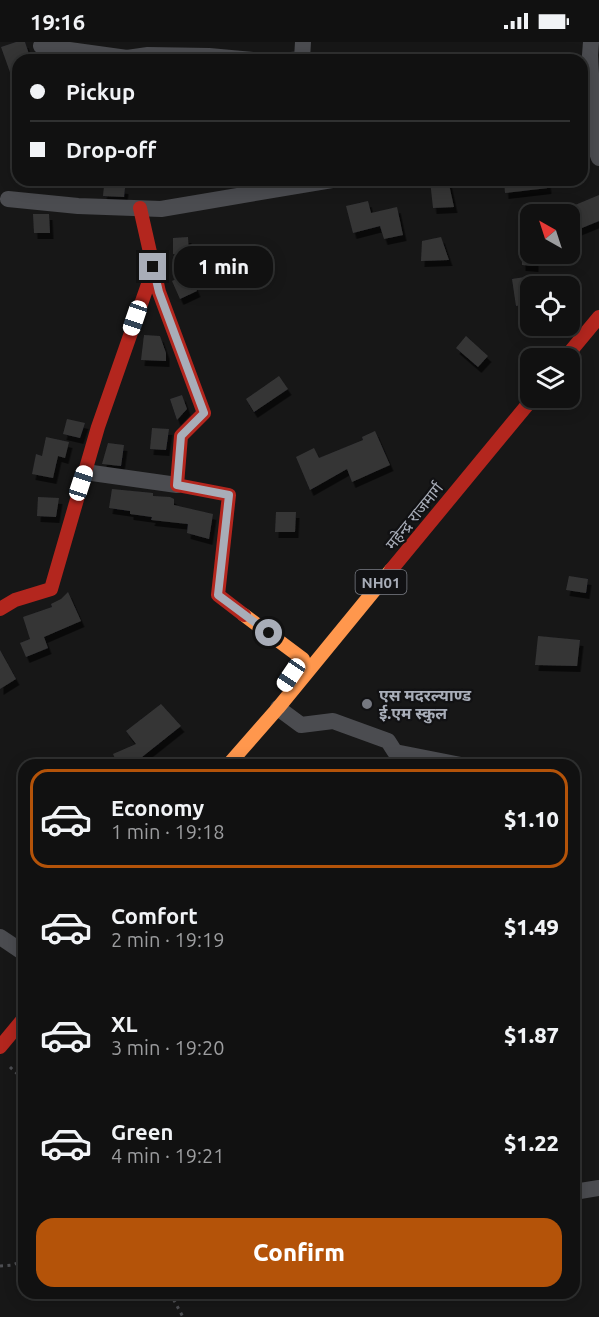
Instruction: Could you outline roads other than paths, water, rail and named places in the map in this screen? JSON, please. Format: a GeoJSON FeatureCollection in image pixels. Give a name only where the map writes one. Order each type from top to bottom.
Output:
{"type":"FeatureCollection","features":[{"type":"Feature","properties":{"kind":"main road"},"geometry":{"type":"LineString","coordinates":[[140,208],[159,292],[204,413],[181,436],[177,485],[229,495],[218,595],[303,659],[247,741]]}},
{"type":"Feature","properties":{"kind":"main road"},"geometry":{"type":"LineString","coordinates":[[0,609],[15,600],[51,589],[85,472],[153,267]]}},
{"type":"Feature","properties":{"kind":"main road"},"geometry":{"type":"LineString","coordinates":[[573,348],[599,317]]}},
{"type":"Feature","properties":{"kind":"main road","name":"महेन्द्र राजमार्ग"},"geometry":{"type":"LineString","coordinates":[[233,759],[278,708],[525,408]]}},
{"type":"Feature","properties":{"kind":"main road"},"geometry":{"type":"LineString","coordinates":[[0,1047],[18,1025]]}},
{"type":"Feature","properties":{"kind":"street"},"geometry":{"type":"LineString","coordinates":[[591,42],[588,136],[599,158]]}},
{"type":"Feature","properties":{"kind":"street"},"geometry":{"type":"LineString","coordinates":[[41,46],[98,54]]}},
{"type":"Feature","properties":{"kind":"street"},"geometry":{"type":"LineString","coordinates":[[8,199],[78,206],[161,209],[297,186]]}},
{"type":"Feature","properties":{"kind":"street"},"geometry":{"type":"LineString","coordinates":[[85,472],[177,485]]}},
{"type":"Feature","properties":{"kind":"street"},"geometry":{"type":"LineString","coordinates":[[278,708],[301,725],[333,721],[388,741],[395,752],[431,759]]}},
{"type":"Feature","properties":{"kind":"street"},"geometry":{"type":"LineString","coordinates":[[0,937],[18,949]]}},
{"type":"Feature","properties":{"kind":"street"},"geometry":{"type":"LineString","coordinates":[[580,1191],[599,1188]]}},
{"type":"Feature","properties":{"kind":"place","name":"एस मदरल्याण्ड ई.एम स्कुल"},"geometry":{"type":"Point","coordinates":[367,704]}}]}
